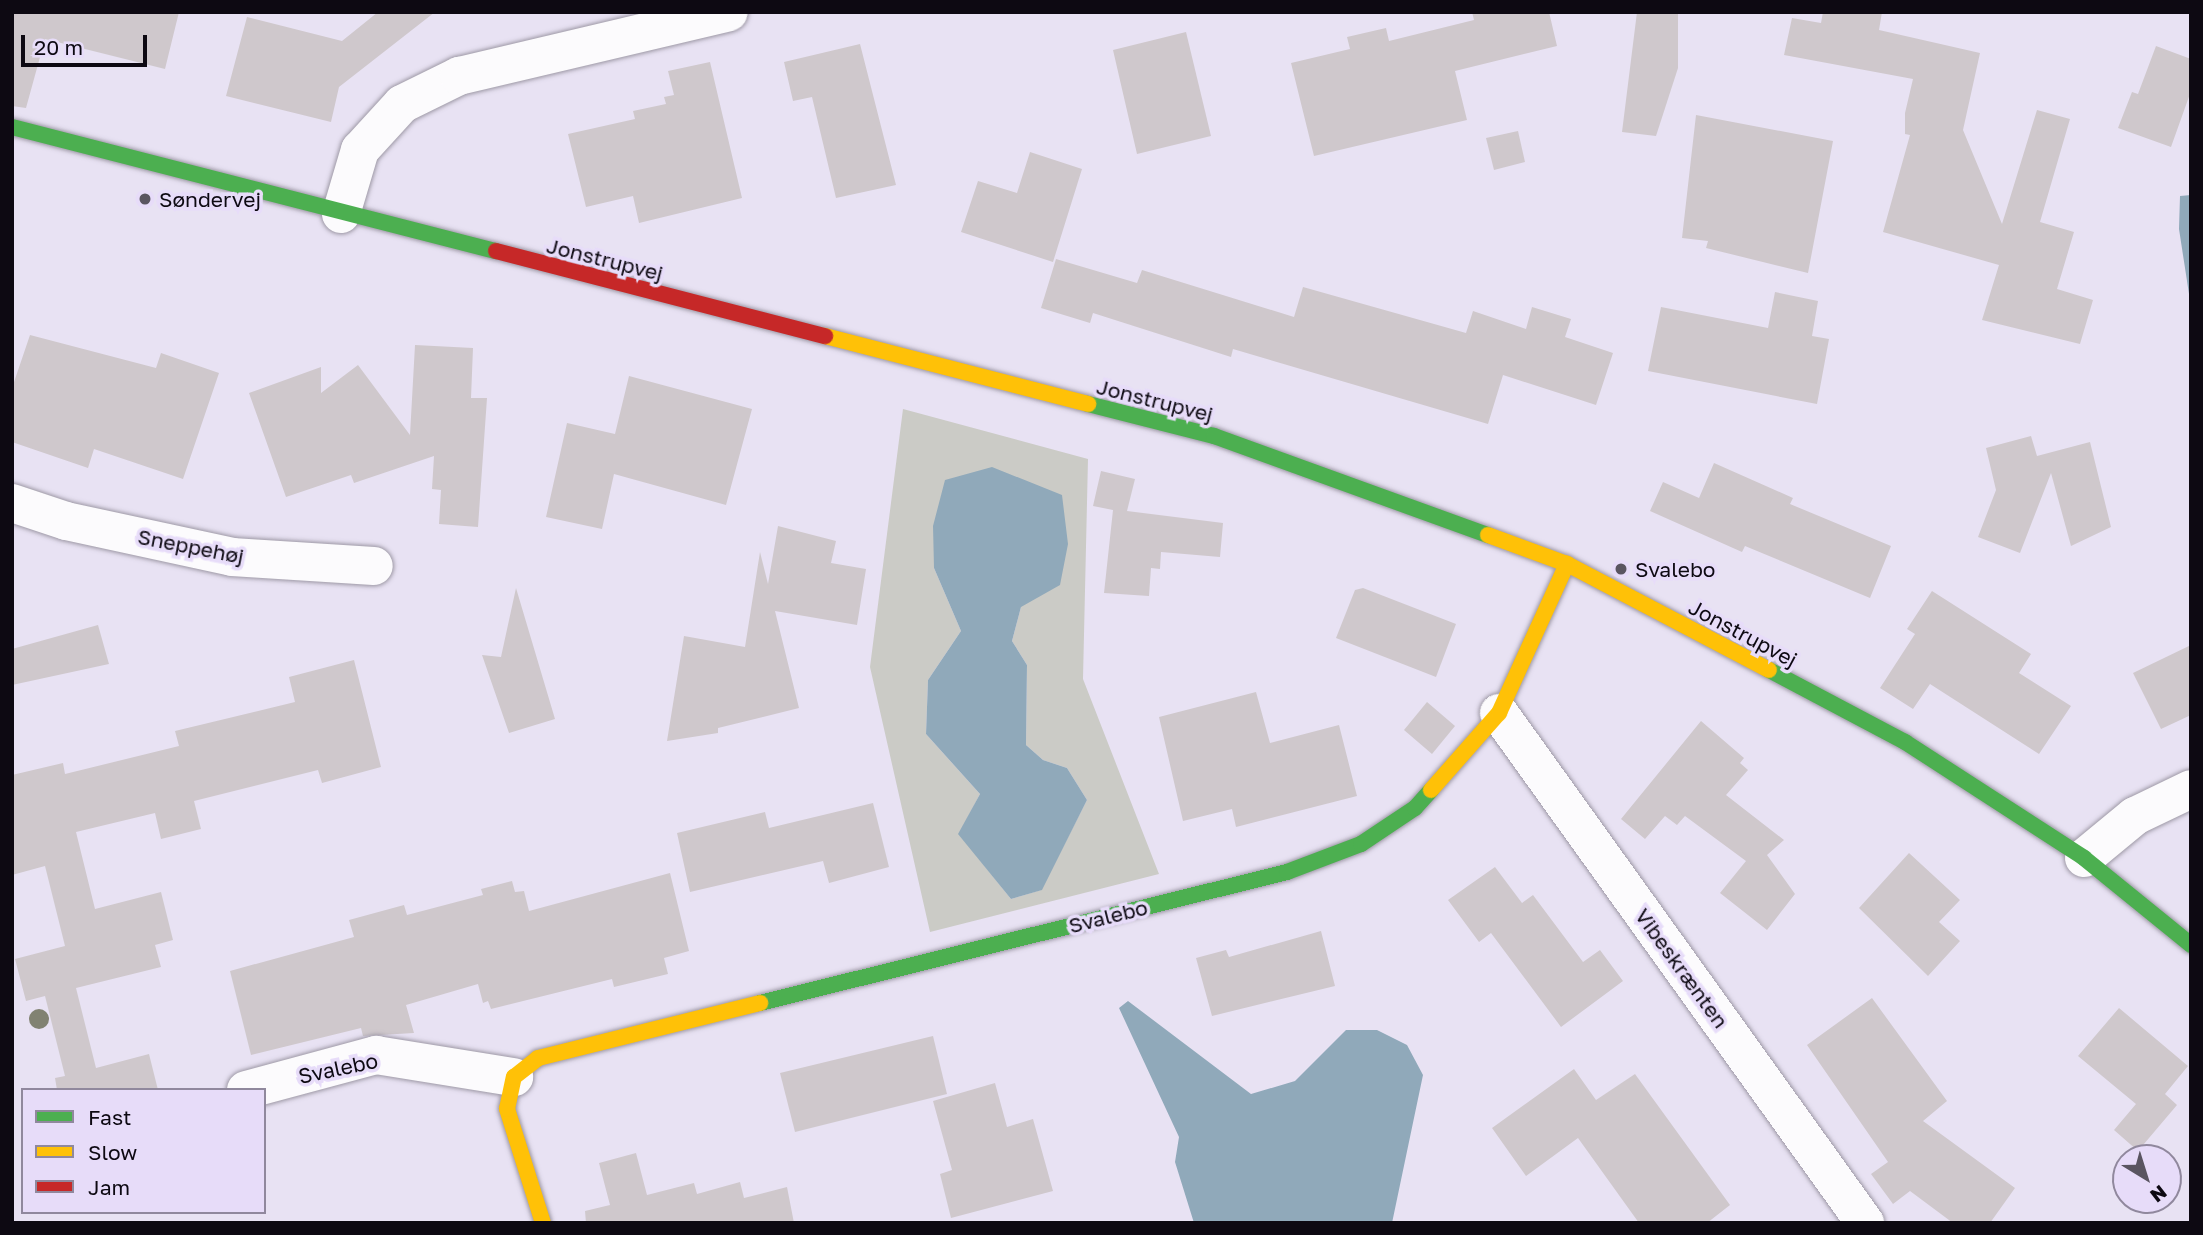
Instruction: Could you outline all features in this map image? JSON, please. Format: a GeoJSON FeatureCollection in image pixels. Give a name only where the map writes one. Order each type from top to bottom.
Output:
{"type":"FeatureCollection","features":[{"type":"Feature","properties":{"kind":"street"},"geometry":{"type":"LineString","coordinates":[[341,214],[360,149],[402,104],[459,76],[729,12]]}},
{"type":"Feature","properties":{"kind":"street","name":"Jonstrupvej"},"geometry":{"type":"LineString","coordinates":[[12,127],[341,214],[1214,436],[1567,564],[1905,742],[2084,858],[2191,945]]}},
{"type":"Feature","properties":{"kind":"street","name":"Sneppehøj"},"geometry":{"type":"LineString","coordinates":[[12,503],[66,521],[232,556],[374,566]]}},
{"type":"Feature","properties":{"kind":"street","name":"Svalebo"},"geometry":{"type":"LineString","coordinates":[[253,1088],[376,1055],[514,1077],[538,1058],[1287,872],[1361,844],[1415,808],[1499,713],[1567,564]]}},
{"type":"Feature","properties":{"kind":"street","name":"Vibeskrænten"},"geometry":{"type":"LineString","coordinates":[[1499,713],[1866,1223]]}},
{"type":"Feature","properties":{"kind":"street"},"geometry":{"type":"LineString","coordinates":[[2084,858],[2135,816],[2191,789]]}},
{"type":"Feature","properties":{"kind":"street"},"geometry":{"type":"LineString","coordinates":[[514,1077],[507,1109],[543,1223]]}},
{"type":"Feature","properties":{"kind":"shaded area"},"geometry":{"type":"Polygon","coordinates":[[[903,409],[1088,459],[1083,679],[1159,874],[930,932],[870,667],[903,409]],[[934,568],[961,631],[928,680],[926,734],[980,794],[959,834],[1011,899],[1041,890],[1087,800],[1067,768],[1043,760],[1026,745],[1027,665],[1012,641],[1021,607],[934,568]]]}},
{"type":"Feature","properties":{"kind":"water"},"geometry":{"type":"Polygon","coordinates":[[[2191,195],[2191,307],[2179,229],[2180,196],[2191,195]]]}},
{"type":"Feature","properties":{"kind":"water"},"geometry":{"type":"Polygon","coordinates":[[[992,467],[1062,495],[1068,544],[1060,585],[1021,607],[1012,641],[1027,665],[1026,745],[1043,760],[1067,768],[1087,800],[1042,890],[1011,899],[958,834],[980,794],[926,734],[928,680],[961,631],[934,568],[933,526],[945,480],[992,467]]]}},
{"type":"Feature","properties":{"kind":"water"},"geometry":{"type":"Polygon","coordinates":[[[1128,1001],[1251,1094],[1295,1081],[1346,1030],[1377,1030],[1407,1045],[1423,1075],[1392,1223],[1194,1223],[1175,1162],[1179,1137],[1119,1008],[1128,1001]]]}},
{"type":"Feature","properties":{"kind":"building"},"geometry":{"type":"Polygon","coordinates":[[[12,12],[179,12],[165,69],[45,39],[26,108],[12,106],[12,12]]]}},
{"type":"Feature","properties":{"kind":"building"},"geometry":{"type":"Polygon","coordinates":[[[378,12],[435,12],[339,87],[331,122],[226,96],[247,17],[342,41],[378,12]]]}},
{"type":"Feature","properties":{"kind":"building"},"geometry":{"type":"Polygon","coordinates":[[[1472,12],[1549,12],[1557,46],[1455,71],[1467,120],[1314,156],[1291,63],[1350,49],[1347,37],[1386,28],[1389,41],[1474,20],[1472,12]]]}},
{"type":"Feature","properties":{"kind":"building"},"geometry":{"type":"Polygon","coordinates":[[[1637,12],[1678,12],[1678,68],[1656,136],[1622,132],[1637,12]]]}},
{"type":"Feature","properties":{"kind":"building"},"geometry":{"type":"Polygon","coordinates":[[[1823,12],[1882,12],[1879,30],[1980,53],[1963,130],[2002,224],[2037,110],[2070,119],[2040,222],[2074,232],[2057,289],[2093,300],[2080,344],[1982,320],[1999,265],[1883,232],[1910,135],[1905,134],[1905,113],[1913,79],[1784,55],[1792,18],[1821,23],[1823,12]]]}},
{"type":"Feature","properties":{"kind":"building"},"geometry":{"type":"Polygon","coordinates":[[[1186,32],[1211,136],[1137,154],[1113,50],[1186,32]]]}},
{"type":"Feature","properties":{"kind":"building"},"geometry":{"type":"Polygon","coordinates":[[[860,44],[896,185],[836,198],[812,97],[793,101],[784,62],[860,44]]]}},
{"type":"Feature","properties":{"kind":"building"},"geometry":{"type":"Polygon","coordinates":[[[2156,46],[2191,59],[2191,91],[2171,147],[2118,128],[2132,92],[2138,94],[2156,46]]]}},
{"type":"Feature","properties":{"kind":"building"},"geometry":{"type":"Polygon","coordinates":[[[710,62],[742,198],[639,223],[633,196],[586,207],[568,134],[635,119],[633,111],[666,104],[664,97],[674,95],[668,71],[710,62]]]}},
{"type":"Feature","properties":{"kind":"building"},"geometry":{"type":"Polygon","coordinates":[[[1696,115],[1833,141],[1808,273],[1706,248],[1708,241],[1682,238],[1696,115]]]}},
{"type":"Feature","properties":{"kind":"building"},"geometry":{"type":"Polygon","coordinates":[[[1518,131],[1525,162],[1494,170],[1486,138],[1518,131]]]}},
{"type":"Feature","properties":{"kind":"building"},"geometry":{"type":"Polygon","coordinates":[[[1030,152],[1082,169],[1053,262],[961,232],[978,181],[1017,193],[1030,152]]]}},
{"type":"Feature","properties":{"kind":"building"},"geometry":{"type":"Polygon","coordinates":[[[1056,259],[1137,283],[1142,270],[1294,317],[1303,287],[1466,333],[1473,311],[1526,329],[1532,307],[1571,319],[1565,337],[1613,353],[1596,405],[1503,375],[1488,424],[1233,349],[1231,357],[1093,313],[1090,323],[1041,308],[1056,259]]]}},
{"type":"Feature","properties":{"kind":"building"},"geometry":{"type":"Polygon","coordinates":[[[1775,292],[1818,301],[1812,336],[1829,339],[1817,404],[1648,371],[1661,307],[1768,328],[1775,292]]]}},
{"type":"Feature","properties":{"kind":"building"},"geometry":{"type":"Polygon","coordinates":[[[30,335],[156,368],[161,353],[219,373],[183,479],[94,449],[88,468],[12,442],[12,388],[30,335]]]}},
{"type":"Feature","properties":{"kind":"building"},"geometry":{"type":"Polygon","coordinates":[[[415,345],[473,348],[471,398],[487,398],[478,527],[439,524],[441,490],[432,489],[434,456],[354,483],[351,475],[286,497],[249,393],[321,367],[321,393],[358,365],[410,435],[415,345]]]}},
{"type":"Feature","properties":{"kind":"building"},"geometry":{"type":"Polygon","coordinates":[[[629,376],[752,409],[726,505],[614,474],[602,529],[546,517],[567,423],[615,434],[629,376]]]}},
{"type":"Feature","properties":{"kind":"building"},"geometry":{"type":"Polygon","coordinates":[[[2031,436],[2037,456],[2090,442],[2111,527],[2071,546],[2051,473],[2020,553],[1978,537],[1996,490],[1986,448],[2031,436]]]}},
{"type":"Feature","properties":{"kind":"building"},"geometry":{"type":"Polygon","coordinates":[[[1714,463],[1793,498],[1790,504],[1891,546],[1870,598],[1745,546],[1742,552],[1650,511],[1663,482],[1699,498],[1714,463]]]}},
{"type":"Feature","properties":{"kind":"building"},"geometry":{"type":"Polygon","coordinates":[[[1101,471],[1135,479],[1127,511],[1223,523],[1220,557],[1161,552],[1160,569],[1151,568],[1149,596],[1104,593],[1113,510],[1093,506],[1101,471]]]}},
{"type":"Feature","properties":{"kind":"building"},"geometry":{"type":"Polygon","coordinates":[[[778,526],[836,541],[831,563],[866,569],[857,625],[775,611],[799,708],[718,728],[718,733],[667,741],[684,636],[745,647],[760,552],[768,584],[778,526]]]}},
{"type":"Feature","properties":{"kind":"building"},"geometry":{"type":"Polygon","coordinates":[[[516,588],[555,719],[509,733],[482,655],[501,657],[516,588]]]}},
{"type":"Feature","properties":{"kind":"building"},"geometry":{"type":"Polygon","coordinates":[[[1363,588],[1456,624],[1436,677],[1336,638],[1355,590],[1363,588]]]}},
{"type":"Feature","properties":{"kind":"building"},"geometry":{"type":"Polygon","coordinates":[[[1932,591],[2031,654],[2019,673],[2071,706],[2039,754],[1930,684],[1913,709],[1880,688],[1915,634],[1907,629],[1932,591]]]}},
{"type":"Feature","properties":{"kind":"building"},"geometry":{"type":"Polygon","coordinates":[[[98,625],[109,664],[12,685],[12,649],[98,625]]]}},
{"type":"Feature","properties":{"kind":"building"},"geometry":{"type":"Polygon","coordinates":[[[2191,645],[2191,715],[2161,729],[2133,673],[2191,645]]]}},
{"type":"Feature","properties":{"kind":"building"},"geometry":{"type":"Polygon","coordinates":[[[354,660],[381,767],[322,783],[318,770],[194,801],[201,829],[161,839],[155,813],[76,832],[95,909],[161,892],[173,940],[155,945],[161,967],[76,988],[96,1068],[149,1054],[158,1088],[57,1088],[55,1078],[65,1076],[45,996],[26,1001],[15,959],[65,946],[45,866],[12,875],[12,775],[63,763],[65,774],[179,746],[175,731],[295,702],[289,677],[354,660]]]}},
{"type":"Feature","properties":{"kind":"building"},"geometry":{"type":"Polygon","coordinates":[[[1256,692],[1270,743],[1339,725],[1357,796],[1236,827],[1232,809],[1183,821],[1159,717],[1256,692]]]}},
{"type":"Feature","properties":{"kind":"building"},"geometry":{"type":"Polygon","coordinates":[[[1427,702],[1455,726],[1432,754],[1404,730],[1427,702]]]}},
{"type":"Feature","properties":{"kind":"building"},"geometry":{"type":"Polygon","coordinates":[[[1701,721],[1744,758],[1740,763],[1748,770],[1726,795],[1784,840],[1767,855],[1795,894],[1767,930],[1720,893],[1746,861],[1685,816],[1677,825],[1665,816],[1645,839],[1621,819],[1701,721]]]}},
{"type":"Feature","properties":{"kind":"building"},"geometry":{"type":"Polygon","coordinates":[[[873,803],[889,867],[829,883],[823,861],[690,892],[677,833],[765,812],[769,828],[873,803]]]}},
{"type":"Feature","properties":{"kind":"building"},"geometry":{"type":"Polygon","coordinates":[[[1909,853],[1960,900],[1939,922],[1960,941],[1928,976],[1859,908],[1909,853]]]}},
{"type":"Feature","properties":{"kind":"building"},"geometry":{"type":"Polygon","coordinates":[[[1495,867],[1522,903],[1533,895],[1583,962],[1600,950],[1623,981],[1561,1027],[1491,933],[1479,942],[1448,900],[1495,867]]]}},
{"type":"Feature","properties":{"kind":"building"},"geometry":{"type":"Polygon","coordinates":[[[670,873],[689,951],[664,958],[668,974],[614,987],[612,979],[491,1009],[488,1001],[483,1003],[478,984],[406,1005],[414,1033],[363,1036],[361,1028],[251,1055],[230,971],[354,937],[349,920],[404,905],[407,915],[483,895],[481,889],[512,881],[515,892],[524,891],[529,911],[670,873]]]}},
{"type":"Feature","properties":{"kind":"building"},"geometry":{"type":"Polygon","coordinates":[[[1321,931],[1335,986],[1212,1016],[1196,958],[1226,950],[1229,957],[1321,931]]]}},
{"type":"Feature","properties":{"kind":"building"},"geometry":{"type":"Polygon","coordinates":[[[1872,998],[1947,1101],[1923,1121],[2015,1188],[1990,1223],[1953,1223],[1910,1191],[1893,1204],[1871,1174],[1888,1162],[1807,1045],[1872,998]]]}},
{"type":"Feature","properties":{"kind":"building"},"geometry":{"type":"Polygon","coordinates":[[[2119,1008],[2188,1066],[2165,1094],[2177,1105],[2144,1144],[2130,1144],[2114,1130],[2136,1104],[2078,1056],[2119,1008]]]}},
{"type":"Feature","properties":{"kind":"building"},"geometry":{"type":"Polygon","coordinates":[[[933,1036],[947,1094],[795,1132],[780,1073],[933,1036]]]}},
{"type":"Feature","properties":{"kind":"building"},"geometry":{"type":"Polygon","coordinates":[[[1574,1069],[1596,1100],[1635,1074],[1730,1205],[1707,1223],[1639,1223],[1578,1138],[1526,1176],[1492,1128],[1574,1069]]]}},
{"type":"Feature","properties":{"kind":"building"},"geometry":{"type":"Polygon","coordinates":[[[995,1083],[1007,1127],[1033,1119],[1053,1191],[951,1218],[940,1174],[952,1170],[933,1101],[995,1083]]]}},
{"type":"Feature","properties":{"kind":"building"},"geometry":{"type":"Polygon","coordinates":[[[636,1153],[647,1195],[694,1183],[697,1194],[740,1182],[744,1198],[787,1187],[794,1223],[586,1223],[585,1211],[610,1205],[599,1163],[636,1153]]]}},
{"type":"Feature","properties":{"kind":"traffic: fast"},"geometry":{"type":"LineString","coordinates":[[12,127],[496,251]]}},
{"type":"Feature","properties":{"kind":"traffic: fast"},"geometry":{"type":"LineString","coordinates":[[1088,404],[1214,436],[1488,535]]}},
{"type":"Feature","properties":{"kind":"traffic: fast"},"geometry":{"type":"LineString","coordinates":[[1769,670],[1905,742],[2084,858],[2191,945]]}},
{"type":"Feature","properties":{"kind":"traffic: fast"},"geometry":{"type":"LineString","coordinates":[[760,1003],[1287,872],[1361,844],[1415,808],[1431,790]]}},
{"type":"Feature","properties":{"kind":"traffic: slow"},"geometry":{"type":"LineString","coordinates":[[825,336],[1088,404]]}},
{"type":"Feature","properties":{"kind":"traffic: slow"},"geometry":{"type":"LineString","coordinates":[[1488,535],[1567,564],[1769,670]]}},
{"type":"Feature","properties":{"kind":"traffic: slow"},"geometry":{"type":"LineString","coordinates":[[1431,790],[1499,713],[1567,564]]}},
{"type":"Feature","properties":{"kind":"traffic: slow"},"geometry":{"type":"LineString","coordinates":[[543,1223],[507,1109],[514,1077],[538,1058],[760,1003]]}},
{"type":"Feature","properties":{"kind":"traffic: jam"},"geometry":{"type":"LineString","coordinates":[[496,251],[825,336]]}},
{"type":"Feature","properties":{"kind":"place","name":"Søndervej"},"geometry":{"type":"Point","coordinates":[145,199]}},
{"type":"Feature","properties":{"kind":"place","name":"Svalebo"},"geometry":{"type":"Point","coordinates":[1621,569]}}]}
